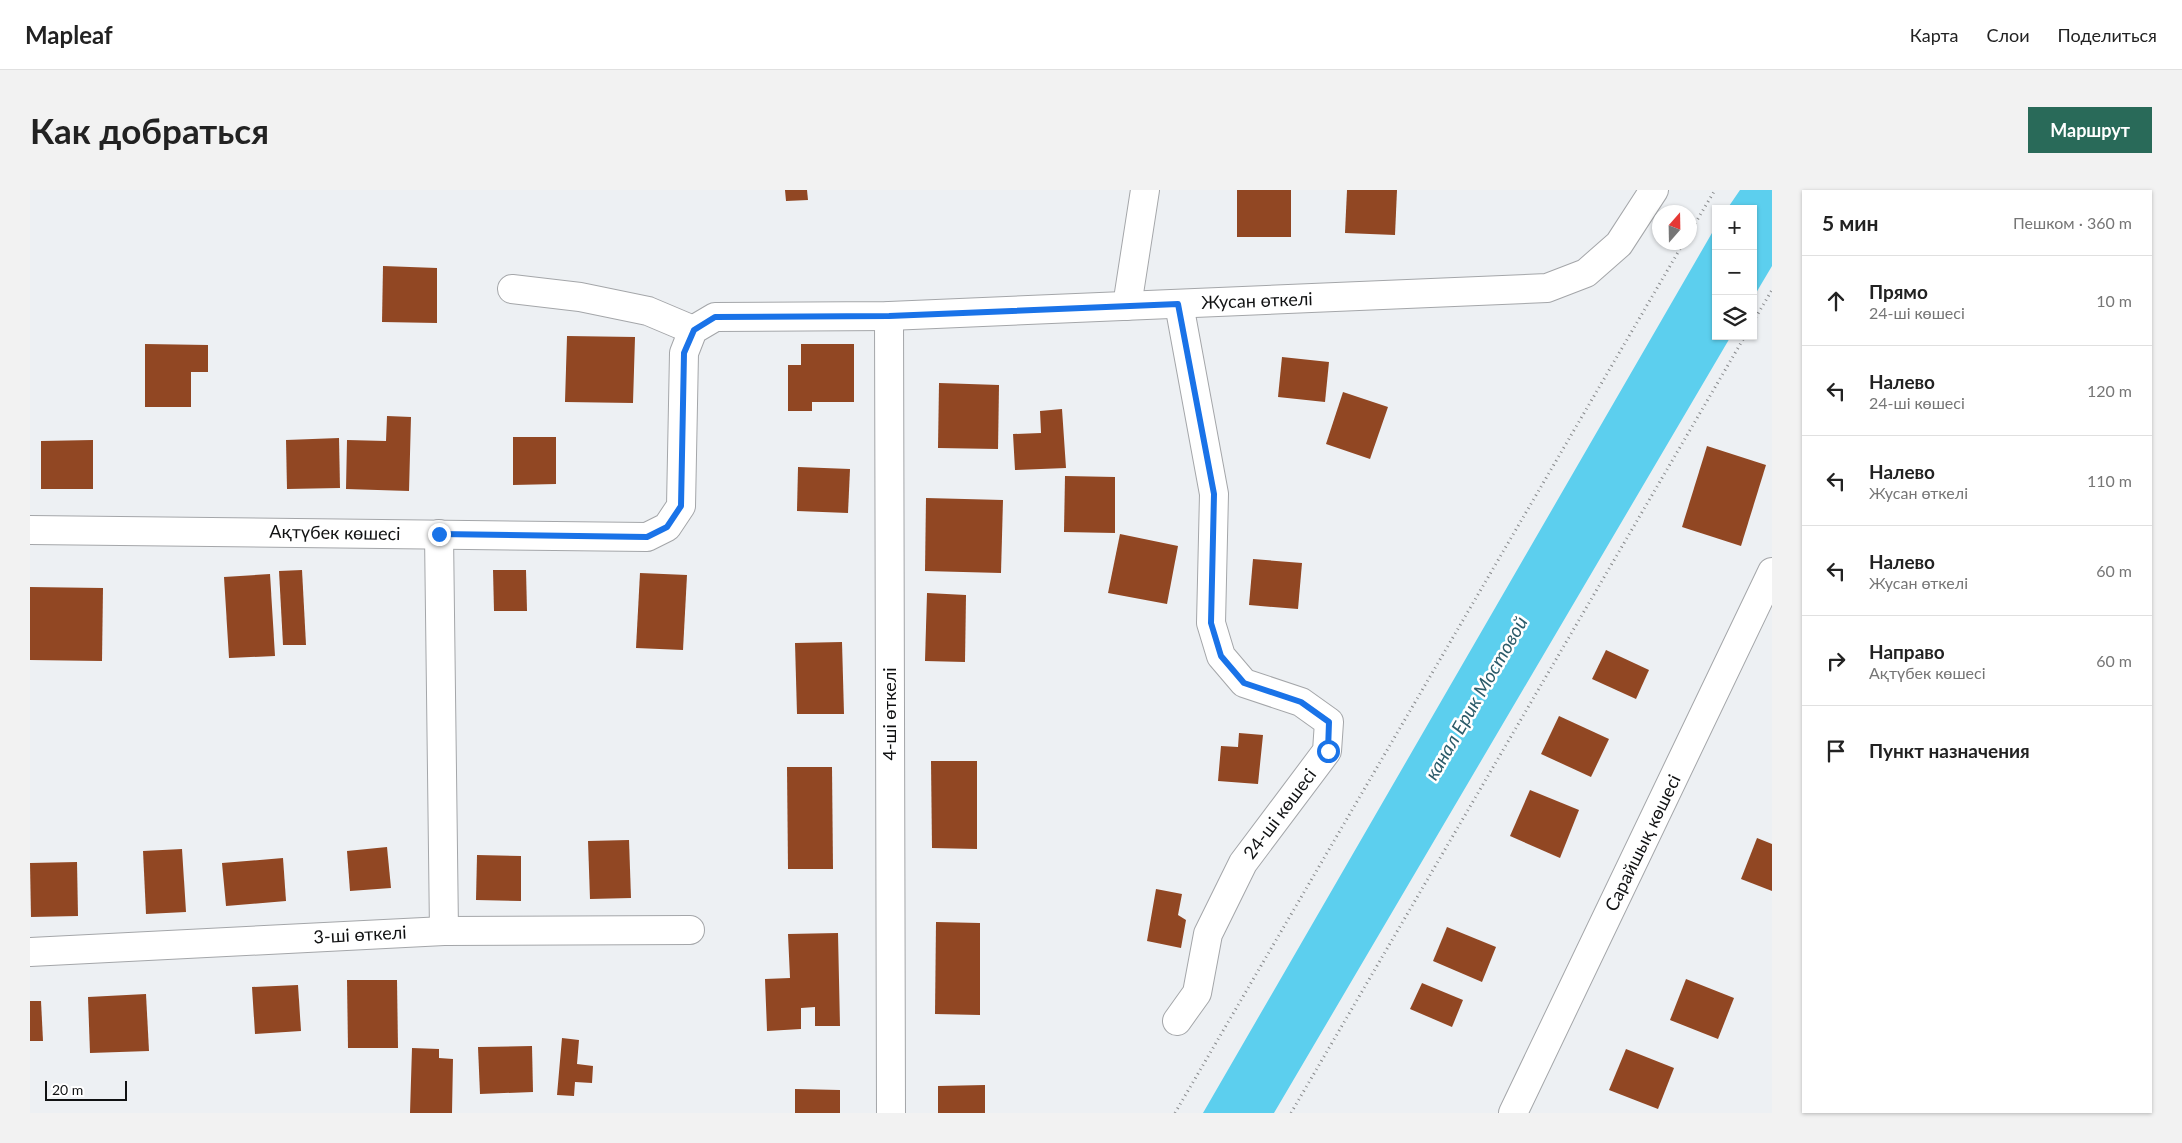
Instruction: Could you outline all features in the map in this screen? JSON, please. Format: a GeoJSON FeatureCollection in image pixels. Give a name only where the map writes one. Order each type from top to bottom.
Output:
{"type":"FeatureCollection","features":[{"type":"Feature","properties":{"kind":"street"},"geometry":{"type":"LineString","coordinates":[[1127,306],[1145,190]]}},
{"type":"Feature","properties":{"kind":"street","name":"Жусан өткелі"},"geometry":{"type":"LineString","coordinates":[[694,330],[715,317],[889,316],[1547,288],[1586,273],[1619,244],[1654,190]]}},
{"type":"Feature","properties":{"kind":"street"},"geometry":{"type":"LineString","coordinates":[[512,289],[580,298],[648,311],[694,330]]}},
{"type":"Feature","properties":{"kind":"street","name":"24-ші көшесi"},"geometry":{"type":"LineString","coordinates":[[1177,1021],[1197,993],[1208,934],[1238,872],[1328,751],[1329,722],[1301,702],[1244,683],[1221,656],[1211,623],[1214,494],[1178,304]]}},
{"type":"Feature","properties":{"kind":"street","name":"4-шi өткелi"},"geometry":{"type":"LineString","coordinates":[[889,316],[891,1113]]}},
{"type":"Feature","properties":{"kind":"street","name":"Ақтүбек көшесi"},"geometry":{"type":"LineString","coordinates":[[30,530],[647,537],[667,527],[681,506],[684,353],[694,330]]}},
{"type":"Feature","properties":{"kind":"street"},"geometry":{"type":"LineString","coordinates":[[439,534],[444,931]]}},
{"type":"Feature","properties":{"kind":"street","name":"Сарайшық көшесі"},"geometry":{"type":"LineString","coordinates":[[1513,1113],[1772,572]]}},
{"type":"Feature","properties":{"kind":"street","name":"3-шi өткелi"},"geometry":{"type":"LineString","coordinates":[[30,952],[444,931],[690,930]]}},
{"type":"Feature","properties":{"kind":"path"},"geometry":{"type":"LineString","coordinates":[[1697,220],[1715,190]]}},
{"type":"Feature","properties":{"kind":"path"},"geometry":{"type":"LineString","coordinates":[[1175,1113],[1679,250]]}},
{"type":"Feature","properties":{"kind":"path"},"geometry":{"type":"LineString","coordinates":[[1757,315],[1772,290]]}},
{"type":"Feature","properties":{"kind":"path"},"geometry":{"type":"LineString","coordinates":[[1291,1113],[1743,340]]}},
{"type":"Feature","properties":{"kind":"water"},"geometry":{"type":"Polygon","coordinates":[[[1740,190],[1772,190],[1772,266],[1757,291],[1757,205],[1730,205],[1740,190]]]}},
{"type":"Feature","properties":{"kind":"water","name":"канал Ерик Мостовой"},"geometry":{"type":"Polygon","coordinates":[[[1712,233],[1712,340],[1729,340],[1274,1113],[1203,1113],[1712,233]]]}},
{"type":"Feature","properties":{"kind":"building"},"geometry":{"type":"Polygon","coordinates":[[[785,190],[807,190],[808,200],[786,201],[785,190]]]}},
{"type":"Feature","properties":{"kind":"building"},"geometry":{"type":"Polygon","coordinates":[[[1237,190],[1291,190],[1291,237],[1237,237],[1237,190]]]}},
{"type":"Feature","properties":{"kind":"building"},"geometry":{"type":"Polygon","coordinates":[[[1347,190],[1397,190],[1395,235],[1345,233],[1347,190]]]}},
{"type":"Feature","properties":{"kind":"building"},"geometry":{"type":"Polygon","coordinates":[[[383,266],[437,268],[437,323],[382,322],[383,266]]]}},
{"type":"Feature","properties":{"kind":"building"},"geometry":{"type":"Polygon","coordinates":[[[567,336],[635,337],[633,403],[565,402],[567,336]]]}},
{"type":"Feature","properties":{"kind":"building"},"geometry":{"type":"Polygon","coordinates":[[[145,344],[208,345],[208,372],[191,372],[191,407],[145,407],[145,344]]]}},
{"type":"Feature","properties":{"kind":"building"},"geometry":{"type":"Polygon","coordinates":[[[801,344],[854,344],[854,402],[812,402],[812,411],[788,411],[788,365],[801,365],[801,344]]]}},
{"type":"Feature","properties":{"kind":"building"},"geometry":{"type":"Polygon","coordinates":[[[1282,357],[1329,362],[1325,402],[1278,397],[1282,357]]]}},
{"type":"Feature","properties":{"kind":"building"},"geometry":{"type":"Polygon","coordinates":[[[939,383],[999,385],[998,449],[938,448],[939,383]]]}},
{"type":"Feature","properties":{"kind":"building"},"geometry":{"type":"Polygon","coordinates":[[[1343,392],[1388,407],[1370,459],[1326,444],[1343,392]]]}},
{"type":"Feature","properties":{"kind":"building"},"geometry":{"type":"Polygon","coordinates":[[[1062,409],[1066,468],[1015,470],[1013,434],[1041,433],[1040,411],[1062,409]]]}},
{"type":"Feature","properties":{"kind":"building"},"geometry":{"type":"Polygon","coordinates":[[[387,416],[411,417],[409,491],[346,489],[347,440],[386,441],[387,416]]]}},
{"type":"Feature","properties":{"kind":"building"},"geometry":{"type":"Polygon","coordinates":[[[513,437],[556,437],[556,484],[513,485],[513,437]]]}},
{"type":"Feature","properties":{"kind":"building"},"geometry":{"type":"Polygon","coordinates":[[[339,438],[340,488],[287,489],[286,440],[339,438]]]}},
{"type":"Feature","properties":{"kind":"building"},"geometry":{"type":"Polygon","coordinates":[[[93,440],[93,489],[41,489],[41,441],[93,440]]]}},
{"type":"Feature","properties":{"kind":"building"},"geometry":{"type":"Polygon","coordinates":[[[1707,446],[1766,465],[1741,546],[1682,527],[1707,446]]]}},
{"type":"Feature","properties":{"kind":"building"},"geometry":{"type":"Polygon","coordinates":[[[798,467],[850,469],[848,513],[797,511],[798,467]]]}},
{"type":"Feature","properties":{"kind":"building"},"geometry":{"type":"Polygon","coordinates":[[[1065,476],[1115,477],[1115,533],[1064,532],[1065,476]]]}},
{"type":"Feature","properties":{"kind":"building"},"geometry":{"type":"Polygon","coordinates":[[[926,498],[1003,500],[1001,573],[925,571],[926,498]]]}},
{"type":"Feature","properties":{"kind":"building"},"geometry":{"type":"Polygon","coordinates":[[[1120,534],[1178,546],[1167,604],[1108,593],[1120,534]]]}},
{"type":"Feature","properties":{"kind":"building"},"geometry":{"type":"Polygon","coordinates":[[[1253,559],[1302,563],[1298,609],[1249,605],[1253,559]]]}},
{"type":"Feature","properties":{"kind":"building"},"geometry":{"type":"Polygon","coordinates":[[[302,570],[306,645],[283,645],[279,571],[302,570]]]}},
{"type":"Feature","properties":{"kind":"building"},"geometry":{"type":"Polygon","coordinates":[[[493,570],[526,570],[527,611],[494,611],[493,570]]]}},
{"type":"Feature","properties":{"kind":"building"},"geometry":{"type":"Polygon","coordinates":[[[640,573],[687,575],[683,650],[636,648],[640,573]]]}},
{"type":"Feature","properties":{"kind":"building"},"geometry":{"type":"Polygon","coordinates":[[[270,574],[275,656],[229,658],[224,577],[270,574]]]}},
{"type":"Feature","properties":{"kind":"building"},"geometry":{"type":"Polygon","coordinates":[[[30,587],[103,588],[102,661],[30,660],[30,587]]]}},
{"type":"Feature","properties":{"kind":"building"},"geometry":{"type":"Polygon","coordinates":[[[927,593],[966,595],[965,662],[925,661],[927,593]]]}},
{"type":"Feature","properties":{"kind":"building"},"geometry":{"type":"Polygon","coordinates":[[[842,642],[844,714],[797,714],[795,643],[842,642]]]}},
{"type":"Feature","properties":{"kind":"building"},"geometry":{"type":"Polygon","coordinates":[[[1606,650],[1649,670],[1636,699],[1592,679],[1606,650]]]}},
{"type":"Feature","properties":{"kind":"building"},"geometry":{"type":"Polygon","coordinates":[[[1559,716],[1609,739],[1591,777],[1541,754],[1559,716]]]}},
{"type":"Feature","properties":{"kind":"building"},"geometry":{"type":"Polygon","coordinates":[[[1239,733],[1263,735],[1258,784],[1218,781],[1221,746],[1238,747],[1239,733]]]}},
{"type":"Feature","properties":{"kind":"building"},"geometry":{"type":"Polygon","coordinates":[[[931,761],[977,761],[977,849],[932,848],[931,761]]]}},
{"type":"Feature","properties":{"kind":"building"},"geometry":{"type":"Polygon","coordinates":[[[787,767],[832,767],[833,869],[788,869],[787,767]]]}},
{"type":"Feature","properties":{"kind":"building"},"geometry":{"type":"Polygon","coordinates":[[[1530,790],[1579,810],[1560,858],[1510,836],[1530,790]]]}},
{"type":"Feature","properties":{"kind":"building"},"geometry":{"type":"Polygon","coordinates":[[[1757,838],[1772,844],[1772,891],[1741,879],[1757,838]]]}},
{"type":"Feature","properties":{"kind":"building"},"geometry":{"type":"Polygon","coordinates":[[[629,840],[631,898],[590,899],[588,841],[629,840]]]}},
{"type":"Feature","properties":{"kind":"building"},"geometry":{"type":"Polygon","coordinates":[[[387,847],[391,888],[350,891],[347,851],[387,847]]]}},
{"type":"Feature","properties":{"kind":"building"},"geometry":{"type":"Polygon","coordinates":[[[182,849],[186,912],[146,914],[143,851],[182,849]]]}},
{"type":"Feature","properties":{"kind":"building"},"geometry":{"type":"Polygon","coordinates":[[[477,855],[521,856],[521,901],[476,900],[477,855]]]}},
{"type":"Feature","properties":{"kind":"building"},"geometry":{"type":"Polygon","coordinates":[[[283,858],[286,901],[226,906],[222,863],[283,858]]]}},
{"type":"Feature","properties":{"kind":"building"},"geometry":{"type":"Polygon","coordinates":[[[77,862],[78,916],[31,917],[30,863],[77,862]]]}},
{"type":"Feature","properties":{"kind":"building"},"geometry":{"type":"Polygon","coordinates":[[[1156,889],[1182,894],[1178,915],[1186,920],[1181,948],[1147,941],[1156,889]]]}},
{"type":"Feature","properties":{"kind":"building"},"geometry":{"type":"Polygon","coordinates":[[[936,922],[980,923],[980,1015],[935,1014],[936,922]]]}},
{"type":"Feature","properties":{"kind":"building"},"geometry":{"type":"Polygon","coordinates":[[[1447,927],[1496,947],[1482,982],[1433,961],[1447,927]]]}},
{"type":"Feature","properties":{"kind":"building"},"geometry":{"type":"Polygon","coordinates":[[[838,933],[840,1026],[815,1026],[815,1007],[801,1008],[801,1029],[767,1031],[765,979],[790,978],[788,934],[838,933]]]}},
{"type":"Feature","properties":{"kind":"building"},"geometry":{"type":"Polygon","coordinates":[[[1686,979],[1734,998],[1718,1039],[1670,1020],[1686,979]]]}},
{"type":"Feature","properties":{"kind":"building"},"geometry":{"type":"Polygon","coordinates":[[[347,980],[397,980],[398,1048],[348,1048],[347,980]]]}},
{"type":"Feature","properties":{"kind":"building"},"geometry":{"type":"Polygon","coordinates":[[[1422,983],[1463,1000],[1452,1027],[1410,1009],[1422,983]]]}},
{"type":"Feature","properties":{"kind":"building"},"geometry":{"type":"Polygon","coordinates":[[[298,985],[301,1031],[255,1034],[252,987],[298,985]]]}},
{"type":"Feature","properties":{"kind":"building"},"geometry":{"type":"Polygon","coordinates":[[[146,994],[149,1051],[90,1053],[88,997],[146,994]]]}},
{"type":"Feature","properties":{"kind":"building"},"geometry":{"type":"Polygon","coordinates":[[[30,1001],[41,1001],[43,1041],[30,1041],[30,1001]]]}},
{"type":"Feature","properties":{"kind":"building"},"geometry":{"type":"Polygon","coordinates":[[[562,1038],[579,1040],[577,1064],[593,1066],[592,1083],[575,1082],[574,1096],[557,1095],[562,1038]]]}},
{"type":"Feature","properties":{"kind":"building"},"geometry":{"type":"Polygon","coordinates":[[[532,1046],[533,1092],[480,1094],[478,1047],[532,1046]]]}},
{"type":"Feature","properties":{"kind":"building"},"geometry":{"type":"Polygon","coordinates":[[[412,1048],[439,1049],[439,1058],[453,1059],[452,1113],[410,1113],[412,1048]]]}},
{"type":"Feature","properties":{"kind":"building"},"geometry":{"type":"Polygon","coordinates":[[[1626,1049],[1674,1068],[1658,1109],[1609,1090],[1626,1049]]]}},
{"type":"Feature","properties":{"kind":"building"},"geometry":{"type":"Polygon","coordinates":[[[985,1085],[985,1113],[938,1113],[938,1086],[985,1085]]]}},
{"type":"Feature","properties":{"kind":"building"},"geometry":{"type":"Polygon","coordinates":[[[795,1089],[840,1090],[840,1113],[795,1113],[795,1089]]]}},
{"type":"Feature","properties":{"kind":"route"},"geometry":{"type":"LineString","coordinates":[[439,534],[647,537],[667,527],[681,506],[684,353],[694,330],[715,317],[889,316],[1178,304],[1214,494],[1211,623],[1221,656],[1244,683],[1301,702],[1329,722],[1328,751]]}}]}
